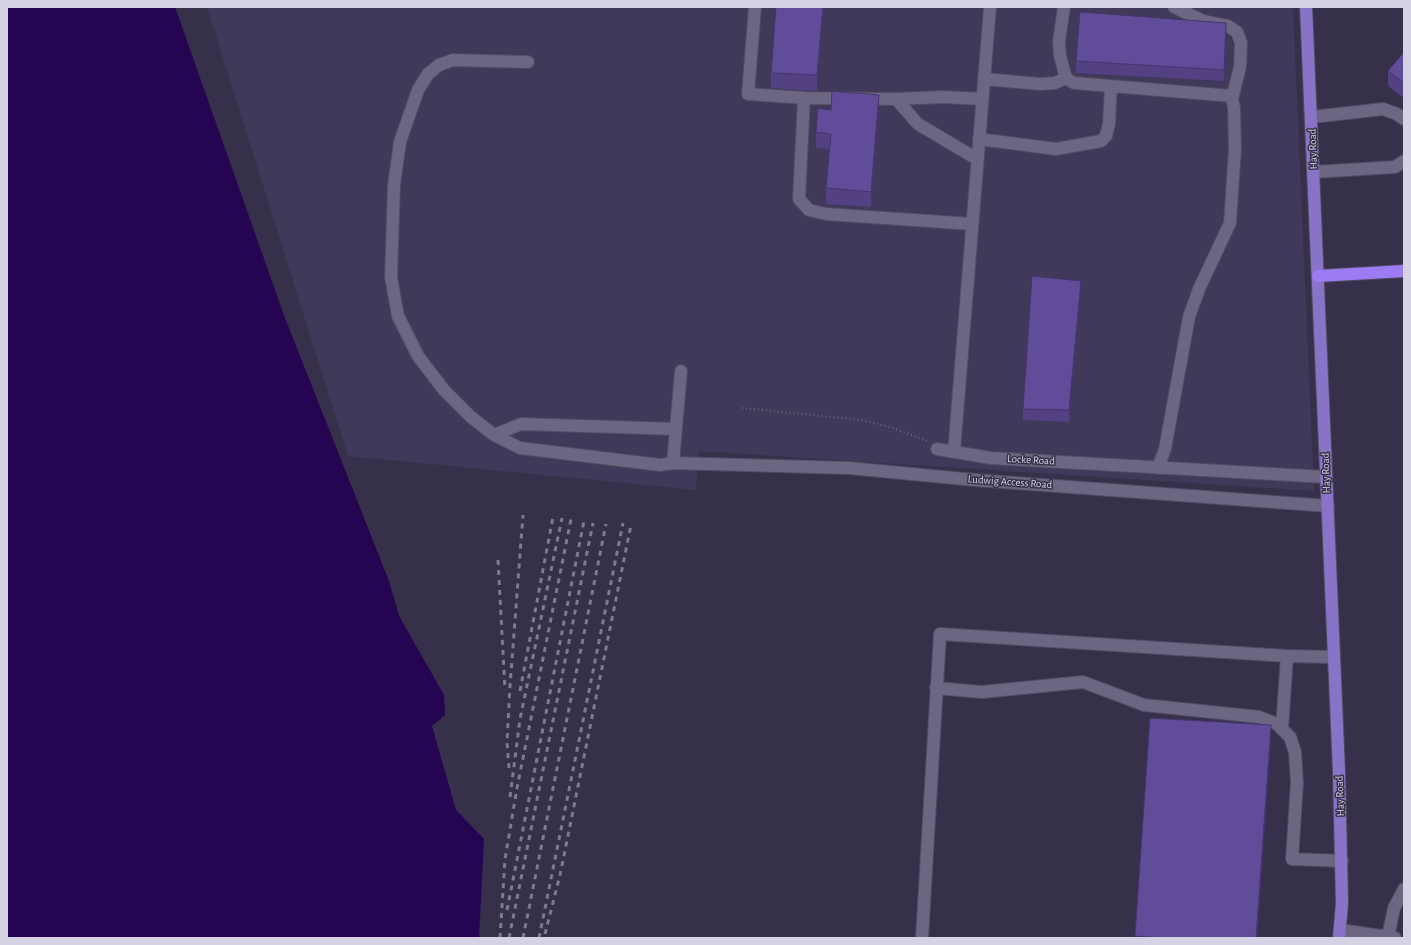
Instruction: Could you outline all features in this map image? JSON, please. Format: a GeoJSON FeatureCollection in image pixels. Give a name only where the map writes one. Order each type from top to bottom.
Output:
{"type":"FeatureCollection","features":[{"type":"Feature","properties":{"kind":"highway"},"geometry":{"type":"LineString","coordinates":[[1318,276],[1404,271]]}},
{"type":"Feature","properties":{"kind":"main road","name":"Hay Road"},"geometry":{"type":"LineString","coordinates":[[1306,7],[1312,117],[1342,861],[1339,934]]}},
{"type":"Feature","properties":{"kind":"street"},"geometry":{"type":"LineString","coordinates":[[756,7],[748,94],[804,98],[896,99],[943,97],[982,99]]}},
{"type":"Feature","properties":{"kind":"street"},"geometry":{"type":"LineString","coordinates":[[954,452],[990,7]]}},
{"type":"Feature","properties":{"kind":"street"},"geometry":{"type":"LineString","coordinates":[[1064,7],[1059,41],[1060,56],[1066,78],[1074,83],[1232,96]]}},
{"type":"Feature","properties":{"kind":"street"},"geometry":{"type":"LineString","coordinates":[[1158,468],[1165,449],[1189,317],[1199,288],[1230,224],[1235,149],[1232,96],[1240,67],[1241,43],[1237,32],[1223,24],[1203,21],[1174,7]]}},
{"type":"Feature","properties":{"kind":"street","name":"Ludwig Access Road"},"geometry":{"type":"LineString","coordinates":[[528,62],[453,60],[439,65],[428,74],[418,90],[400,142],[394,185],[391,277],[398,316],[418,356],[444,390],[471,417],[494,435],[520,448],[660,464],[691,463],[850,468],[975,480],[1328,506]]}},
{"type":"Feature","properties":{"kind":"street"},"geometry":{"type":"LineString","coordinates":[[984,79],[1055,84],[1066,78]]}},
{"type":"Feature","properties":{"kind":"street"},"geometry":{"type":"LineString","coordinates":[[979,139],[1056,149],[1101,141],[1106,136],[1109,124],[1111,86]]}},
{"type":"Feature","properties":{"kind":"street"},"geometry":{"type":"LineString","coordinates":[[804,98],[799,199],[809,210],[826,214],[972,224]]}},
{"type":"Feature","properties":{"kind":"street"},"geometry":{"type":"LineString","coordinates":[[896,99],[918,124],[978,159]]}},
{"type":"Feature","properties":{"kind":"street"},"geometry":{"type":"LineString","coordinates":[[1312,117],[1383,110],[1398,114],[1404,119]]}},
{"type":"Feature","properties":{"kind":"street"},"geometry":{"type":"LineString","coordinates":[[1314,172],[1395,167],[1404,161]]}},
{"type":"Feature","properties":{"kind":"street"},"geometry":{"type":"LineString","coordinates":[[673,463],[681,371]]}},
{"type":"Feature","properties":{"kind":"street"},"geometry":{"type":"LineString","coordinates":[[494,435],[522,424],[676,429]]}},
{"type":"Feature","properties":{"kind":"street","name":"Locke Road"},"geometry":{"type":"LineString","coordinates":[[937,449],[991,458],[1326,478]]}},
{"type":"Feature","properties":{"kind":"street"},"geometry":{"type":"LineString","coordinates":[[922,938],[940,634],[1286,656],[1334,657]]}},
{"type":"Feature","properties":{"kind":"street"},"geometry":{"type":"LineString","coordinates":[[1282,728],[1286,656]]}},
{"type":"Feature","properties":{"kind":"street"},"geometry":{"type":"LineString","coordinates":[[936,688],[982,692],[1083,682],[1144,705],[1259,717],[1282,728],[1290,737],[1295,760],[1297,784],[1292,858],[1342,861]]}},
{"type":"Feature","properties":{"kind":"street"},"geometry":{"type":"LineString","coordinates":[[1339,934],[1391,937],[1394,908],[1404,889]]}},
{"type":"Feature","properties":{"kind":"path"},"geometry":{"type":"LineString","coordinates":[[742,408],[862,420],[927,440],[937,449]]}},
{"type":"Feature","properties":{"kind":"shaded area"},"geometry":{"type":"Polygon","coordinates":[[[7,7],[175,7],[285,318],[389,581],[399,616],[444,695],[445,715],[432,726],[456,810],[484,839],[479,938],[7,938],[7,7]]]}},
{"type":"Feature","properties":{"kind":"shaded area"},"geometry":{"type":"Polygon","coordinates":[[[207,7],[1293,7],[1314,491],[699,451],[696,490],[348,456],[207,7]]]}},
{"type":"Feature","properties":{"kind":"building"},"geometry":{"type":"Polygon","coordinates":[[[776,7],[823,7],[817,75],[771,73],[776,7]]]}},
{"type":"Feature","properties":{"kind":"building"},"geometry":{"type":"Polygon","coordinates":[[[1080,12],[1226,23],[1224,70],[1076,61],[1080,12]]]}},
{"type":"Feature","properties":{"kind":"building"},"geometry":{"type":"Polygon","coordinates":[[[1404,52],[1404,83],[1388,71],[1404,52]]]}},
{"type":"Feature","properties":{"kind":"building"},"geometry":{"type":"Polygon","coordinates":[[[832,91],[879,95],[871,192],[826,188],[831,134],[816,132],[818,108],[831,110],[832,91]]]}},
{"type":"Feature","properties":{"kind":"building"},"geometry":{"type":"Polygon","coordinates":[[[1032,276],[1081,281],[1069,410],[1023,409],[1032,276]]]}},
{"type":"Feature","properties":{"kind":"building"},"geometry":{"type":"Polygon","coordinates":[[[1150,718],[1271,725],[1256,938],[1165,938],[1135,936],[1150,718]]]}},
{"type":"Feature","properties":{"kind":"railway"},"geometry":{"type":"LineString","coordinates":[[509,768],[507,742],[510,686],[523,515]]}},
{"type":"Feature","properties":{"kind":"railway"},"geometry":{"type":"LineString","coordinates":[[520,691],[553,517]]}},
{"type":"Feature","properties":{"kind":"railway"},"geometry":{"type":"LineString","coordinates":[[510,797],[520,719],[562,518]]}},
{"type":"Feature","properties":{"kind":"railway"},"geometry":{"type":"LineString","coordinates":[[500,938],[505,859],[517,788],[571,519]]}},
{"type":"Feature","properties":{"kind":"railway"},"geometry":{"type":"LineString","coordinates":[[507,910],[584,521]]}},
{"type":"Feature","properties":{"kind":"railway"},"geometry":{"type":"LineString","coordinates":[[509,938],[593,523]]}},
{"type":"Feature","properties":{"kind":"railway"},"geometry":{"type":"LineString","coordinates":[[539,938],[623,523]]}},
{"type":"Feature","properties":{"kind":"railway"},"geometry":{"type":"LineString","coordinates":[[523,938],[606,524]]}},
{"type":"Feature","properties":{"kind":"railway"},"geometry":{"type":"LineString","coordinates":[[545,934],[560,875],[631,525]]}},
{"type":"Feature","properties":{"kind":"railway"},"geometry":{"type":"LineString","coordinates":[[498,560],[505,690]]}}]}
